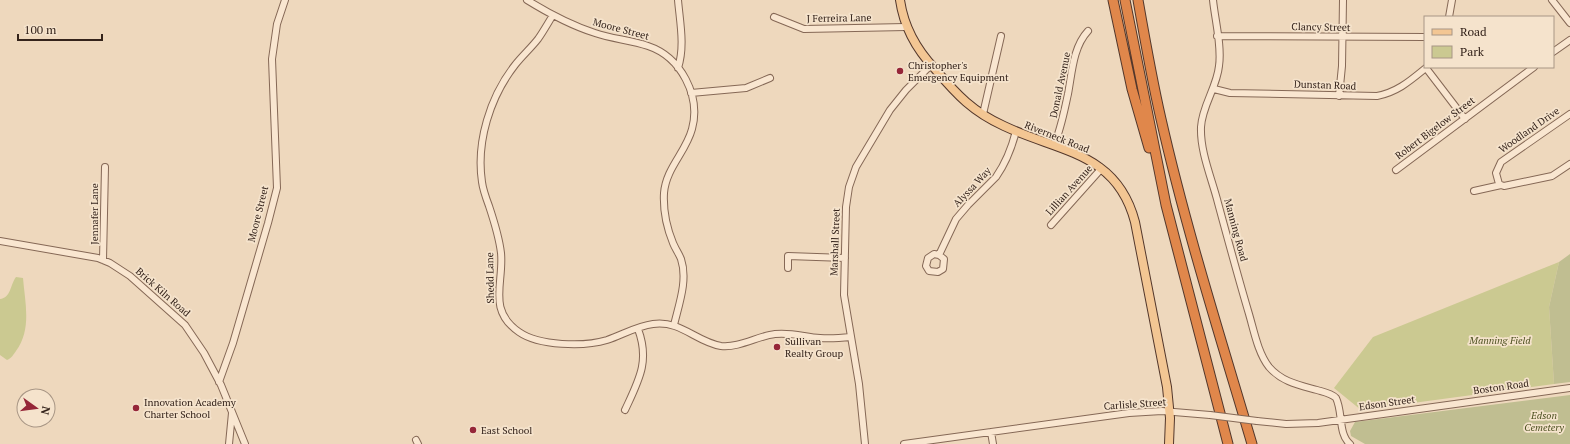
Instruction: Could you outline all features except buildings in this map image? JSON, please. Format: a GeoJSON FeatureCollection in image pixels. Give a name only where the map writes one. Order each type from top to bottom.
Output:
{"type":"FeatureCollection","features":[{"type":"Feature","properties":{"kind":"highway"},"geometry":{"type":"LineString","coordinates":[[1113,0],[1132,89],[1176,244],[1228,444]]}},
{"type":"Feature","properties":{"kind":"highway"},"geometry":{"type":"LineString","coordinates":[[1125,0],[1176,244]]}},
{"type":"Feature","properties":{"kind":"highway"},"geometry":{"type":"LineString","coordinates":[[1138,0],[1161,119],[1174,172],[1252,444]]}},
{"type":"Feature","properties":{"kind":"highway"},"geometry":{"type":"LineString","coordinates":[[1142,0],[1148,52]]}},
{"type":"Feature","properties":{"kind":"main road","name":"Riverneck Road"},"geometry":{"type":"LineString","coordinates":[[900,0],[906,27],[916,45],[931,65],[962,100],[983,114],[1016,131],[1077,154],[1101,169],[1118,186],[1132,211],[1165,379],[1170,412],[1169,444]]}},
{"type":"Feature","properties":{"kind":"street","name":"Moore Street"},"geometry":{"type":"LineString","coordinates":[[219,382],[235,336],[275,195],[276,158],[272,59],[277,24],[285,0]]}},
{"type":"Feature","properties":{"kind":"street","name":"Moore Street"},"geometry":{"type":"LineString","coordinates":[[527,0],[553,15],[594,33],[648,46],[665,54],[678,68],[690,86],[694,108],[692,129],[682,152],[671,169],[664,190],[666,225],[681,260],[683,275],[682,292],[674,325]]}},
{"type":"Feature","properties":{"kind":"street"},"geometry":{"type":"LineString","coordinates":[[678,0],[682,42],[682,57],[678,68]]}},
{"type":"Feature","properties":{"kind":"street","name":"Manning Road"},"geometry":{"type":"LineString","coordinates":[[1213,0],[1220,66],[1214,89],[1204,113],[1201,126],[1203,146],[1233,261],[1262,354],[1271,369],[1284,380],[1334,396],[1340,406],[1342,420]]}},
{"type":"Feature","properties":{"kind":"street"},"geometry":{"type":"LineString","coordinates":[[1339,96],[1342,66],[1343,0]]}},
{"type":"Feature","properties":{"kind":"street"},"geometry":{"type":"LineString","coordinates":[[1449,16],[1452,0]]}},
{"type":"Feature","properties":{"kind":"street"},"geometry":{"type":"LineString","coordinates":[[1552,0],[1570,23]]}},
{"type":"Feature","properties":{"kind":"street","name":"Shedd Lane"},"geometry":{"type":"LineString","coordinates":[[553,15],[538,38],[514,65],[497,94],[488,118],[482,142],[480,167],[482,185],[496,229],[501,254],[498,303],[505,319],[519,332],[538,340],[560,343],[580,344],[605,340],[653,324],[674,325],[706,341],[722,346],[740,344],[776,334],[789,334],[819,338],[851,338]]}},
{"type":"Feature","properties":{"kind":"street","name":"J Ferreira Lane"},"geometry":{"type":"LineString","coordinates":[[774,17],[804,29],[906,27]]}},
{"type":"Feature","properties":{"kind":"street","name":"Donald Avenue"},"geometry":{"type":"LineString","coordinates":[[1054,145],[1062,124],[1078,49],[1083,36],[1088,31]]}},
{"type":"Feature","properties":{"kind":"street"},"geometry":{"type":"LineString","coordinates":[[983,114],[1001,36]]}},
{"type":"Feature","properties":{"kind":"street","name":"Clancy Street"},"geometry":{"type":"LineString","coordinates":[[1217,36],[1424,38]]}},
{"type":"Feature","properties":{"kind":"street"},"geometry":{"type":"LineString","coordinates":[[1554,51],[1570,40]]}},
{"type":"Feature","properties":{"kind":"street","name":"Marshall Street"},"geometry":{"type":"LineString","coordinates":[[865,444],[860,391],[844,295],[847,200],[850,180],[856,167],[895,103],[931,65]]}},
{"type":"Feature","properties":{"kind":"street"},"geometry":{"type":"LineString","coordinates":[[1426,68],[1465,119]]}},
{"type":"Feature","properties":{"kind":"street","name":"Dunstan Road"},"geometry":{"type":"LineString","coordinates":[[1214,89],[1230,93],[1370,97],[1389,93],[1400,88],[1426,68]]}},
{"type":"Feature","properties":{"kind":"street","name":"Robert Bigelow Street"},"geometry":{"type":"LineString","coordinates":[[1396,170],[1533,68]]}},
{"type":"Feature","properties":{"kind":"street"},"geometry":{"type":"LineString","coordinates":[[691,93],[746,88],[770,78]]}},
{"type":"Feature","properties":{"kind":"street","name":"Woodland Drive"},"geometry":{"type":"LineString","coordinates":[[1501,185],[1499,184],[1496,173],[1501,162],[1570,114]]}},
{"type":"Feature","properties":{"kind":"street","name":"Alyssa Way"},"geometry":{"type":"LineString","coordinates":[[939,255],[956,218],[1000,171],[1014,140],[1016,131]]}},
{"type":"Feature","properties":{"kind":"street"},"geometry":{"type":"LineString","coordinates":[[1474,190],[1501,185],[1504,186],[1552,176],[1570,164]]}},
{"type":"Feature","properties":{"kind":"street","name":"Jennafer Lane"},"geometry":{"type":"LineString","coordinates":[[103,260],[105,167]]}},
{"type":"Feature","properties":{"kind":"street","name":"Lillian Avenue"},"geometry":{"type":"LineString","coordinates":[[1051,225],[1101,169]]}},
{"type":"Feature","properties":{"kind":"street","name":"Brick Kiln Road"},"geometry":{"type":"LineString","coordinates":[[0,241],[103,260],[130,276],[185,325],[204,353],[219,382],[245,444]]}},
{"type":"Feature","properties":{"kind":"street"},"geometry":{"type":"LineString","coordinates":[[788,268],[788,256],[845,258]]}},
{"type":"Feature","properties":{"kind":"street"},"geometry":{"type":"LineString","coordinates":[[625,410],[638,382],[643,363],[643,343],[638,329]]}},
{"type":"Feature","properties":{"kind":"street","name":"Boston Road"},"geometry":{"type":"LineString","coordinates":[[1434,406],[1570,388]]}},
{"type":"Feature","properties":{"kind":"street","name":"Edson Street"},"geometry":{"type":"LineString","coordinates":[[1342,420],[1434,406]]}},
{"type":"Feature","properties":{"kind":"street"},"geometry":{"type":"LineString","coordinates":[[229,444],[232,411]]}},
{"type":"Feature","properties":{"kind":"street","name":"Carlisle Street"},"geometry":{"type":"LineString","coordinates":[[904,444],[1118,414],[1154,411],[1294,424],[1342,420]]}},
{"type":"Feature","properties":{"kind":"street"},"geometry":{"type":"LineString","coordinates":[[1342,420],[1344,437],[1350,444]]}},
{"type":"Feature","properties":{"kind":"street"},"geometry":{"type":"LineString","coordinates":[[991,432],[993,444]]}},
{"type":"Feature","properties":{"kind":"green space"},"geometry":{"type":"Polygon","coordinates":[[[1570,254],[1570,382],[1554,384],[1549,307],[1559,262],[1570,254]]]}},
{"type":"Feature","properties":{"kind":"green space","name":"Manning Field"},"geometry":{"type":"Polygon","coordinates":[[[1559,262],[1549,307],[1554,384],[1361,410],[1334,388],[1373,337],[1559,262]]]}},
{"type":"Feature","properties":{"kind":"green space"},"geometry":{"type":"Polygon","coordinates":[[[16,277],[23,278],[26,306],[26,325],[21,343],[12,356],[7,360],[0,355],[0,299],[4,298],[8,294],[16,277]]]}},
{"type":"Feature","properties":{"kind":"green space","name":"Edson Cemetery"},"geometry":{"type":"Polygon","coordinates":[[[1570,395],[1570,444],[1365,444],[1351,436],[1350,431],[1355,422],[1570,395]]]}},
{"type":"Feature","properties":{"kind":"place","name":"Christopher's Emergency Equipment"},"geometry":{"type":"Point","coordinates":[900,71]}},
{"type":"Feature","properties":{"kind":"place","name":"Sullivan Realty Group"},"geometry":{"type":"Point","coordinates":[777,347]}},
{"type":"Feature","properties":{"kind":"place","name":"Innovation Academy Charter School"},"geometry":{"type":"Point","coordinates":[136,408]}},
{"type":"Feature","properties":{"kind":"place","name":"East School"},"geometry":{"type":"Point","coordinates":[473,430]}}]}
